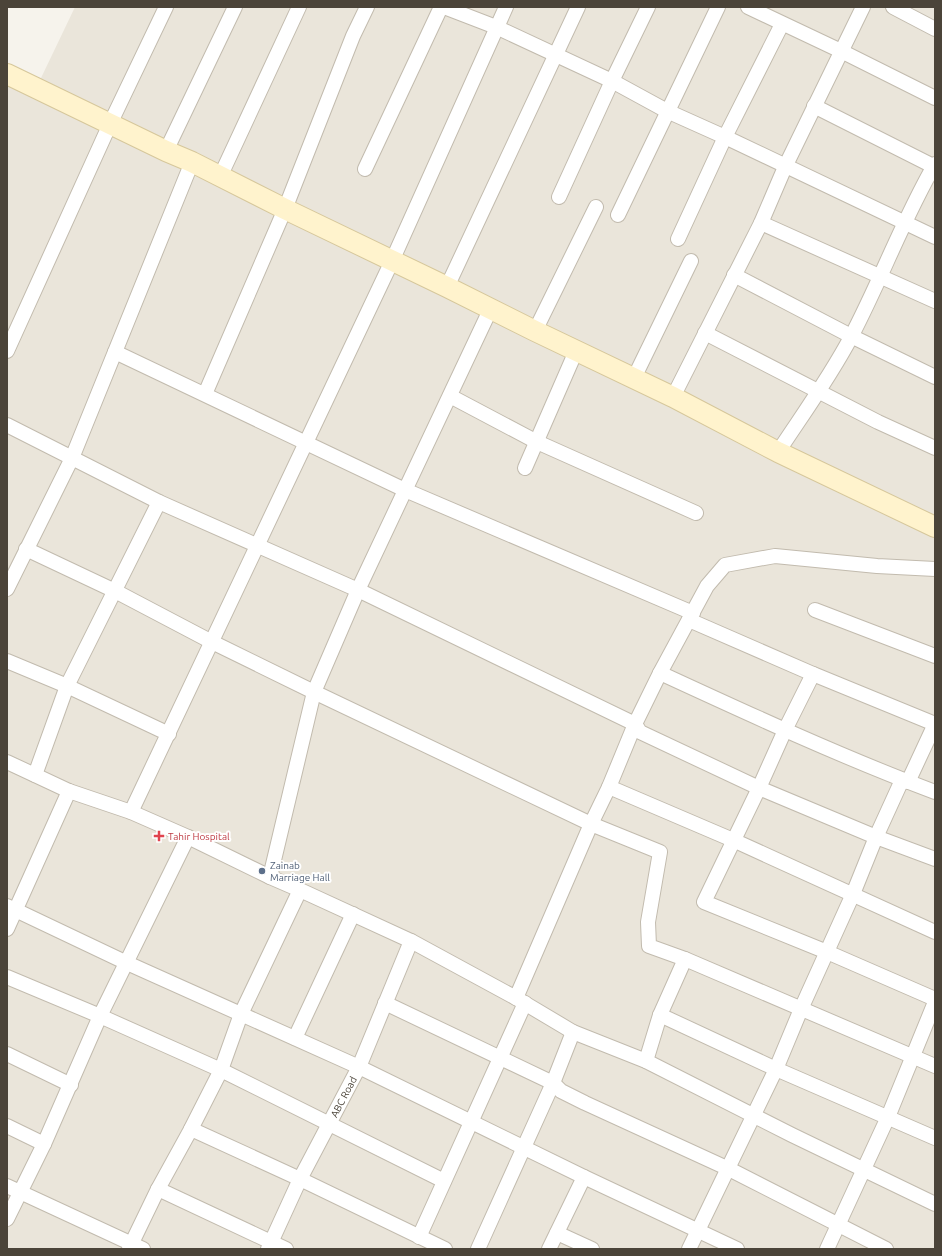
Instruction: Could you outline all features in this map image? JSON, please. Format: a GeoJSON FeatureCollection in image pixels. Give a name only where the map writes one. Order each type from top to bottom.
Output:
{"type":"FeatureCollection","features":[{"type":"Feature","properties":{"kind":"street"},"geometry":{"type":"LineString","coordinates":[[7,349],[110,124],[166,7]]}},
{"type":"Feature","properties":{"kind":"street"},"geometry":{"type":"LineString","coordinates":[[166,151],[235,7]]}},
{"type":"Feature","properties":{"kind":"street"},"geometry":{"type":"LineString","coordinates":[[220,177],[300,7]]}},
{"type":"Feature","properties":{"kind":"street"},"geometry":{"type":"LineString","coordinates":[[205,394],[285,209],[353,36],[367,7]]}},
{"type":"Feature","properties":{"kind":"street"},"geometry":{"type":"LineString","coordinates":[[365,169],[442,7],[496,27],[612,81],[667,111],[935,237]]}},
{"type":"Feature","properties":{"kind":"street"},"geometry":{"type":"LineString","coordinates":[[131,812],[392,261],[506,7]]}},
{"type":"Feature","properties":{"kind":"street"},"geometry":{"type":"LineString","coordinates":[[448,287],[578,7]]}},
{"type":"Feature","properties":{"kind":"street"},"geometry":{"type":"LineString","coordinates":[[559,197],[612,81],[648,7]]}},
{"type":"Feature","properties":{"kind":"street"},"geometry":{"type":"LineString","coordinates":[[618,215],[718,7]]}},
{"type":"Feature","properties":{"kind":"street"},"geometry":{"type":"LineString","coordinates":[[748,7],[935,98]]}},
{"type":"Feature","properties":{"kind":"street"},"geometry":{"type":"LineString","coordinates":[[673,397],[760,223],[785,166],[863,7]]}},
{"type":"Feature","properties":{"kind":"street"},"geometry":{"type":"LineString","coordinates":[[893,7],[935,29]]}},
{"type":"Feature","properties":{"kind":"street"},"geometry":{"type":"LineString","coordinates":[[678,238],[725,137],[782,24]]}},
{"type":"Feature","properties":{"kind":"street"},"geometry":{"type":"LineString","coordinates":[[7,74],[166,151],[192,162],[285,209],[673,397],[778,452],[934,524]]}},
{"type":"Feature","properties":{"kind":"street"},"geometry":{"type":"LineString","coordinates":[[778,452],[819,391],[851,336],[905,222],[935,166],[814,106]]}},
{"type":"Feature","properties":{"kind":"street"},"geometry":{"type":"LineString","coordinates":[[7,590],[72,458],[192,162]]}},
{"type":"Feature","properties":{"kind":"street"},"geometry":{"type":"LineString","coordinates":[[535,331],[596,207]]}},
{"type":"Feature","properties":{"kind":"street"},"geometry":{"type":"LineString","coordinates":[[760,223],[935,301]]}},
{"type":"Feature","properties":{"kind":"street"},"geometry":{"type":"LineString","coordinates":[[634,378],[691,261]]}},
{"type":"Feature","properties":{"kind":"street"},"geometry":{"type":"LineString","coordinates":[[734,275],[851,336],[935,377]]}},
{"type":"Feature","properties":{"kind":"street"},"geometry":{"type":"LineString","coordinates":[[270,877],[314,692],[358,590],[491,308]]}},
{"type":"Feature","properties":{"kind":"street"},"geometry":{"type":"LineString","coordinates":[[705,333],[878,422],[935,448]]}},
{"type":"Feature","properties":{"kind":"street"},"geometry":{"type":"LineString","coordinates":[[525,468],[576,351]]}},
{"type":"Feature","properties":{"kind":"street"},"geometry":{"type":"LineString","coordinates":[[115,352],[406,490],[691,617],[813,674],[935,724],[876,837],[853,894],[801,1009],[776,1069],[729,1169],[689,1249]]}},
{"type":"Feature","properties":{"kind":"street"},"geometry":{"type":"LineString","coordinates":[[450,396],[537,442],[696,513]]}},
{"type":"Feature","properties":{"kind":"street"},"geometry":{"type":"LineString","coordinates":[[7,425],[159,502],[358,590],[635,724],[640,732],[759,788],[876,837],[935,859]]}},
{"type":"Feature","properties":{"kind":"street"},"geometry":{"type":"LineString","coordinates":[[35,775],[67,686],[159,502]]}},
{"type":"Feature","properties":{"kind":"street"},"geometry":{"type":"LineString","coordinates":[[26,549],[115,591],[212,642],[314,692],[591,824],[660,852],[648,922],[649,946],[685,959],[935,1066]]}},
{"type":"Feature","properties":{"kind":"street"},"geometry":{"type":"LineString","coordinates":[[419,1237],[500,1058],[520,1000],[591,824],[609,787],[635,724],[660,673],[707,586],[725,565],[775,556],[877,566],[935,569]]}},
{"type":"Feature","properties":{"kind":"street"},"geometry":{"type":"LineString","coordinates":[[815,610],[935,656]]}},
{"type":"Feature","properties":{"kind":"street"},"geometry":{"type":"LineString","coordinates":[[7,660],[67,686],[169,734]]}},
{"type":"Feature","properties":{"kind":"street"},"geometry":{"type":"LineString","coordinates":[[660,673],[785,730],[905,781],[935,792]]}},
{"type":"Feature","properties":{"kind":"street"},"geometry":{"type":"LineString","coordinates":[[813,674],[704,902],[827,952],[935,999]]}},
{"type":"Feature","properties":{"kind":"street"},"geometry":{"type":"LineString","coordinates":[[7,762],[69,791],[131,812],[188,837],[270,877],[411,941],[520,1000],[573,1032],[646,1061],[863,1170],[935,1204]]}},
{"type":"Feature","properties":{"kind":"street"},"geometry":{"type":"LineString","coordinates":[[609,787],[733,840],[935,932]]}},
{"type":"Feature","properties":{"kind":"street"},"geometry":{"type":"LineString","coordinates":[[7,929],[12,908],[69,791]]}},
{"type":"Feature","properties":{"kind":"street"},"geometry":{"type":"LineString","coordinates":[[7,1219],[44,1144],[100,1016],[188,837]]}},
{"type":"Feature","properties":{"kind":"street"},"geometry":{"type":"LineString","coordinates":[[7,1186],[135,1247],[158,1189],[191,1130],[221,1070],[241,1014],[300,890]]}},
{"type":"Feature","properties":{"kind":"street"},"geometry":{"type":"LineString","coordinates":[[12,908],[127,963],[359,1067],[584,1177],[737,1249]]}},
{"type":"Feature","properties":{"kind":"street"},"geometry":{"type":"LineString","coordinates":[[295,1038],[353,914]]}},
{"type":"Feature","properties":{"kind":"street","name":"ABC Road"},"geometry":{"type":"LineString","coordinates":[[270,1246],[300,1179],[359,1067],[411,941]]}},
{"type":"Feature","properties":{"kind":"street"},"geometry":{"type":"LineString","coordinates":[[646,1061],[660,1015],[685,959]]}},
{"type":"Feature","properties":{"kind":"street"},"geometry":{"type":"LineString","coordinates":[[7,977],[100,1016],[221,1070],[444,1181]]}},
{"type":"Feature","properties":{"kind":"street"},"geometry":{"type":"LineString","coordinates":[[827,1249],[888,1117],[935,1002]]}},
{"type":"Feature","properties":{"kind":"street"},"geometry":{"type":"LineString","coordinates":[[385,1003],[553,1082],[561,1091],[729,1169],[886,1249]]}},
{"type":"Feature","properties":{"kind":"street"},"geometry":{"type":"LineString","coordinates":[[660,1015],[776,1069],[935,1138]]}},
{"type":"Feature","properties":{"kind":"street"},"geometry":{"type":"LineString","coordinates":[[478,1249],[553,1082],[573,1032]]}},
{"type":"Feature","properties":{"kind":"street"},"geometry":{"type":"LineString","coordinates":[[7,1054],[71,1085]]}},
{"type":"Feature","properties":{"kind":"street"},"geometry":{"type":"LineString","coordinates":[[7,1126],[44,1144]]}},
{"type":"Feature","properties":{"kind":"street"},"geometry":{"type":"LineString","coordinates":[[191,1130],[300,1179],[445,1249]]}},
{"type":"Feature","properties":{"kind":"street"},"geometry":{"type":"LineString","coordinates":[[549,1249],[584,1177]]}},
{"type":"Feature","properties":{"kind":"street"},"geometry":{"type":"LineString","coordinates":[[158,1189],[270,1246],[286,1249]]}},
{"type":"Feature","properties":{"kind":"street"},"geometry":{"type":"LineString","coordinates":[[557,1233],[592,1249]]}},
{"type":"Feature","properties":{"kind":"shaded area"},"geometry":{"type":"Polygon","coordinates":[[[75,7],[935,7],[935,1249],[7,1249],[7,68],[41,78],[75,7]]]}},
{"type":"Feature","properties":{"kind":"place","name":"Tahir Hospital"},"geometry":{"type":"Point","coordinates":[159,836]}},
{"type":"Feature","properties":{"kind":"place","name":"Zainab Marriage Hall"},"geometry":{"type":"Point","coordinates":[262,871]}}]}
